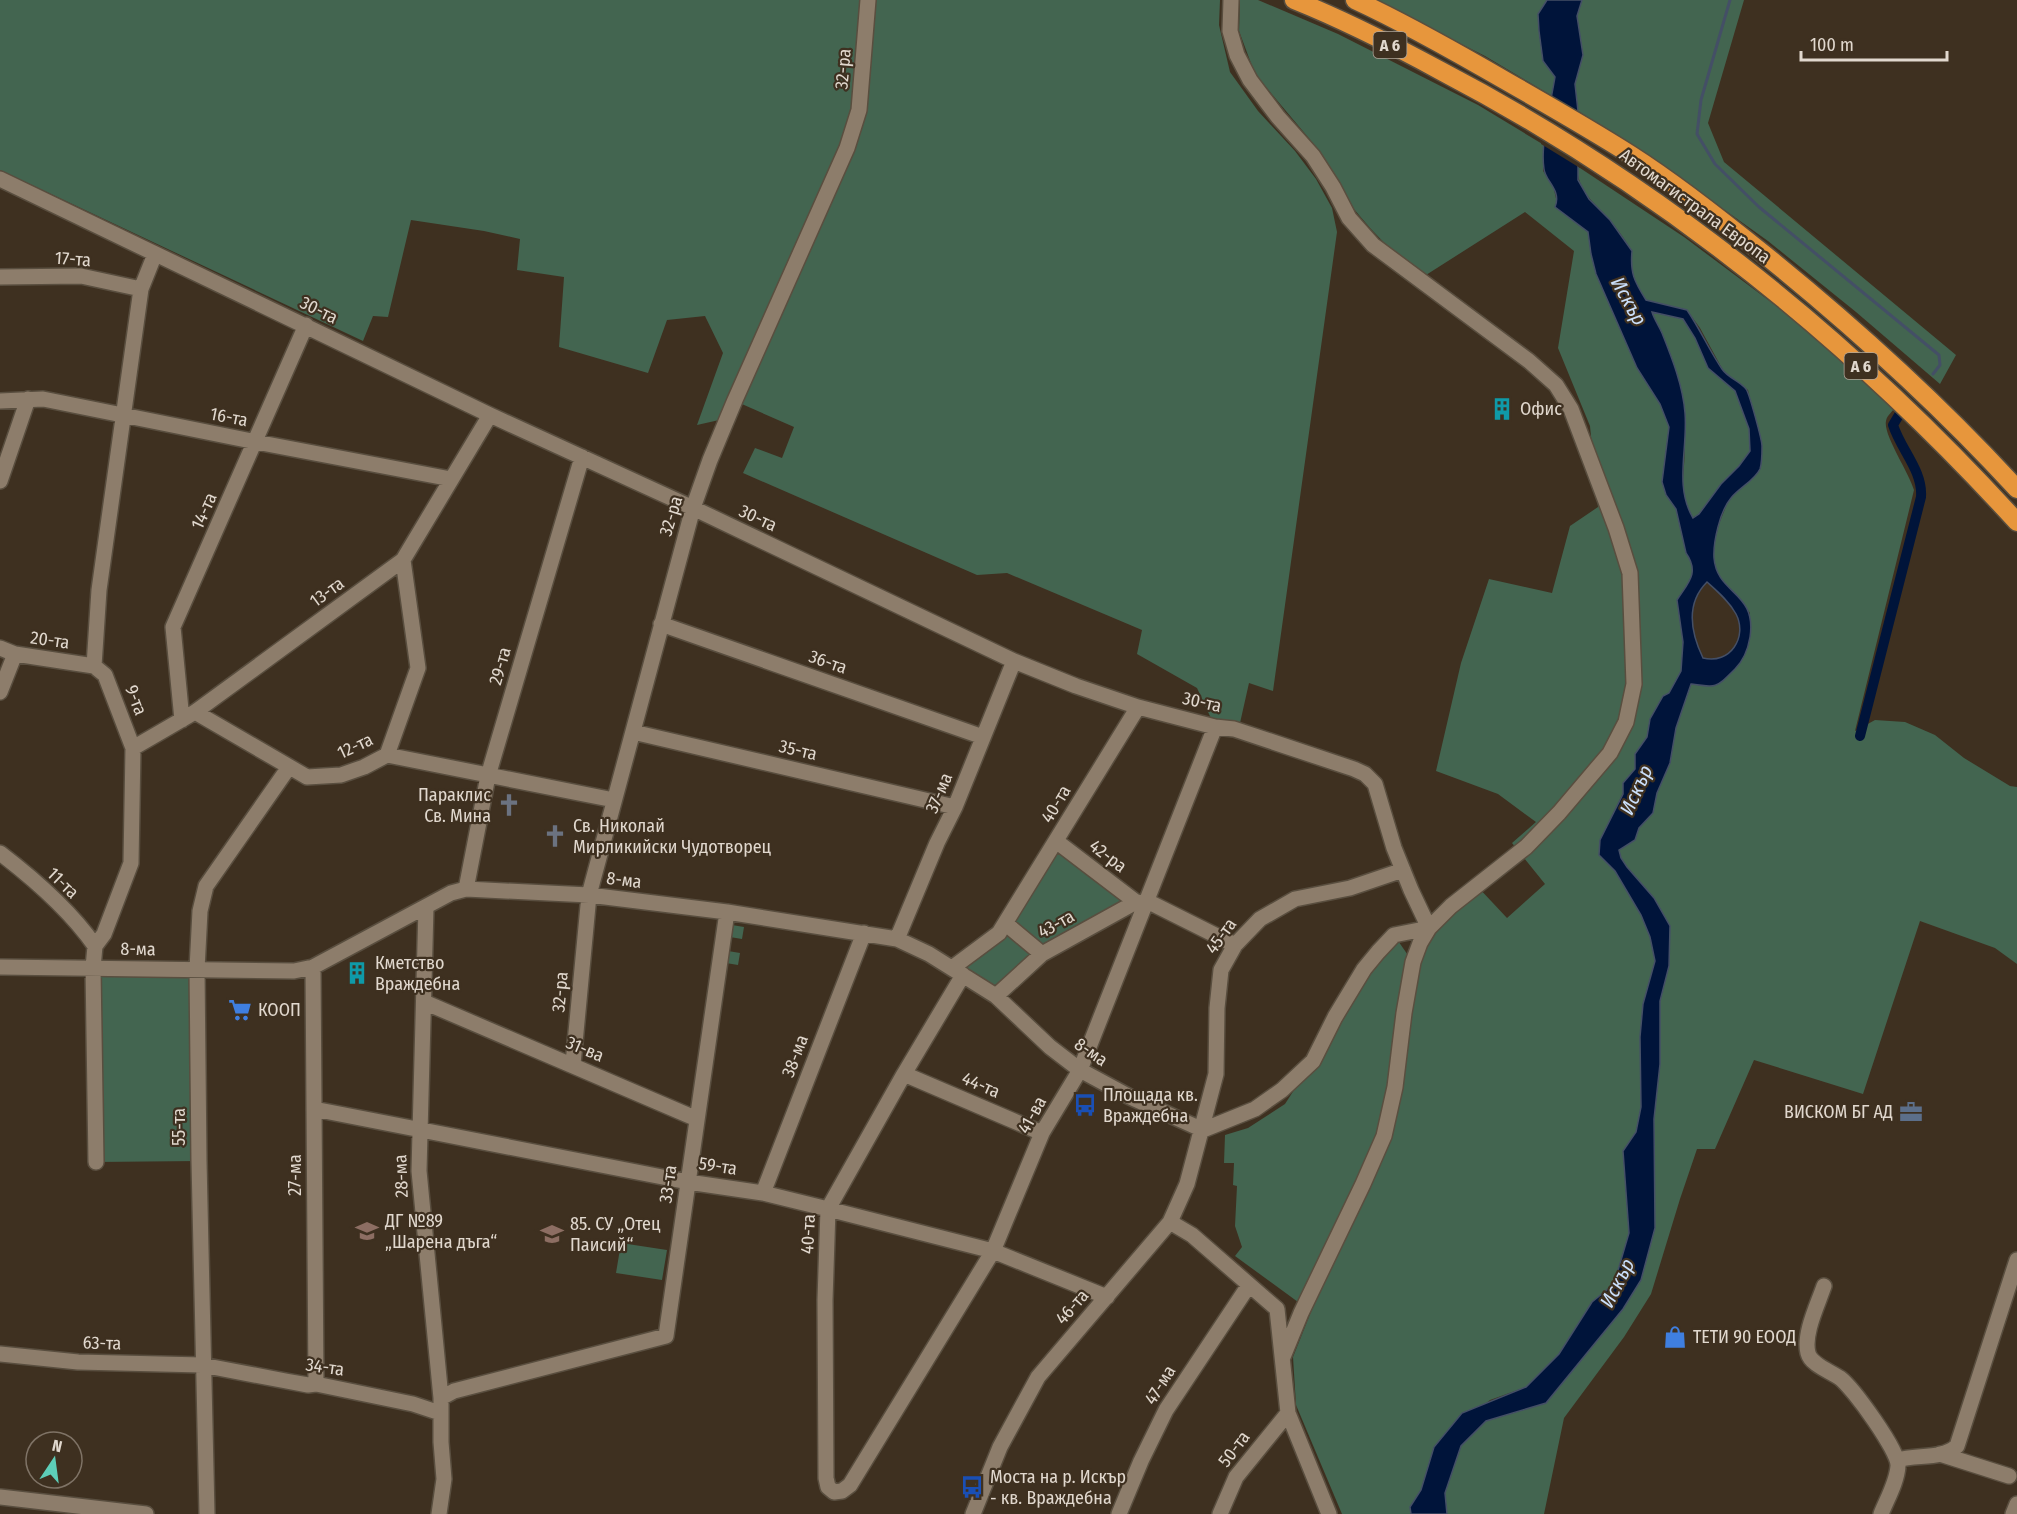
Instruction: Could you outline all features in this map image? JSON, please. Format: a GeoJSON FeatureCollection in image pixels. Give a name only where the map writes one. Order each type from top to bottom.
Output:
{"type":"FeatureCollection","features":[{"type":"Feature","properties":{"kind":"highway","name":"Автомагистрала Европа"},"geometry":{"type":"LineString","coordinates":[[1294,0],[1406,52],[1485,93],[1617,174],[1691,226],[1813,323],[1870,374],[1958,458],[2017,522]]}},
{"type":"Feature","properties":{"kind":"highway","name":"Автомагистрала Европа"},"geometry":{"type":"LineString","coordinates":[[1354,0],[1405,23],[1495,74],[1632,155],[1705,207],[1818,298],[1884,357],[1975,444],[2017,489]]}},
{"type":"Feature","properties":{"kind":"street","name":"32-ра"},"geometry":{"type":"LineString","coordinates":[[573,1064],[589,895],[693,508],[735,400],[847,148],[859,110],[868,0]]}},
{"type":"Feature","properties":{"kind":"street"},"geometry":{"type":"LineString","coordinates":[[1231,4],[1230,31],[1237,55],[1250,80],[1278,117],[1313,156],[1349,218],[1373,245],[1528,361],[1556,385],[1571,409],[1616,528],[1629,573],[1634,684],[1626,722],[1610,753],[1559,813],[1526,847],[1451,906],[1429,928],[1420,943],[1413,962],[1395,1087],[1384,1136],[1283,1356]]}},
{"type":"Feature","properties":{"kind":"street","name":"30-та"},"geometry":{"type":"LineString","coordinates":[[0,179],[490,415],[693,508],[1014,661],[1076,686],[1138,707],[1215,727],[1234,729],[1365,774],[1375,784],[1403,870],[1429,928]]}},
{"type":"Feature","properties":{"kind":"street"},"geometry":{"type":"LineString","coordinates":[[94,666],[99,590],[141,289],[155,254]]}},
{"type":"Feature","properties":{"kind":"street","name":"17-та"},"geometry":{"type":"LineString","coordinates":[[0,276],[81,276],[141,289]]}},
{"type":"Feature","properties":{"kind":"street","name":"14-та"},"geometry":{"type":"LineString","coordinates":[[189,716],[173,627],[306,325]]}},
{"type":"Feature","properties":{"kind":"street"},"geometry":{"type":"LineString","coordinates":[[0,481],[28,399]]}},
{"type":"Feature","properties":{"kind":"street","name":"16-та"},"geometry":{"type":"LineString","coordinates":[[0,402],[43,399],[451,479]]}},
{"type":"Feature","properties":{"kind":"street","name":"13-та"},"geometry":{"type":"LineString","coordinates":[[133,748],[189,716],[403,560],[490,415]]}},
{"type":"Feature","properties":{"kind":"street","name":"29-та"},"geometry":{"type":"LineString","coordinates":[[466,889],[488,776],[582,457]]}},
{"type":"Feature","properties":{"kind":"street","name":"12-та"},"geometry":{"type":"LineString","coordinates":[[285,772],[308,777],[341,775],[364,767],[387,755],[418,668],[403,560]]}},
{"type":"Feature","properties":{"kind":"street","name":"36-та"},"geometry":{"type":"LineString","coordinates":[[661,624],[983,737]]}},
{"type":"Feature","properties":{"kind":"street","name":"20-та"},"geometry":{"type":"LineString","coordinates":[[0,648],[15,654],[94,666]]}},
{"type":"Feature","properties":{"kind":"street"},"geometry":{"type":"LineString","coordinates":[[0,692],[15,654]]}},
{"type":"Feature","properties":{"kind":"street","name":"37-ма"},"geometry":{"type":"LineString","coordinates":[[897,939],[937,843],[955,807],[1014,661]]}},
{"type":"Feature","properties":{"kind":"street","name":"9-та"},"geometry":{"type":"LineString","coordinates":[[94,666],[105,675],[133,748],[131,863],[104,934],[95,946],[93,968],[96,1162]]}},
{"type":"Feature","properties":{"kind":"street","name":"40-та"},"geometry":{"type":"LineString","coordinates":[[834,1492],[828,1487],[826,1478],[825,1300],[828,1209],[904,1074],[958,971],[999,933],[1138,707]]}},
{"type":"Feature","properties":{"kind":"street"},"geometry":{"type":"LineString","coordinates":[[189,716],[285,772]]}},
{"type":"Feature","properties":{"kind":"street","name":"41-ва"},"geometry":{"type":"LineString","coordinates":[[834,1492],[843,1491],[850,1485],[993,1251],[1042,1133],[1080,1070],[1141,902],[1215,727]]}},
{"type":"Feature","properties":{"kind":"street","name":"35-та"},"geometry":{"type":"LineString","coordinates":[[633,732],[955,807]]}},
{"type":"Feature","properties":{"kind":"street"},"geometry":{"type":"LineString","coordinates":[[387,755],[614,800]]}},
{"type":"Feature","properties":{"kind":"street","name":"55-та"},"geometry":{"type":"LineString","coordinates":[[207,1514],[202,1365],[197,969],[200,911],[206,886],[285,772]]}},
{"type":"Feature","properties":{"kind":"street","name":"42-ра"},"geometry":{"type":"LineString","coordinates":[[1056,841],[1141,902],[1154,904],[1235,945]]}},
{"type":"Feature","properties":{"kind":"street","name":"11-та"},"geometry":{"type":"LineString","coordinates":[[0,853],[40,886],[85,932],[95,946]]}},
{"type":"Feature","properties":{"kind":"street","name":"45-та"},"geometry":{"type":"LineString","coordinates":[[1203,1130],[1216,1074],[1216,1008],[1221,970],[1235,945],[1260,919],[1295,899],[1350,888],[1403,870]]}},
{"type":"Feature","properties":{"kind":"street","name":"8-ма"},"geometry":{"type":"LineString","coordinates":[[0,967],[294,971],[313,967],[451,893],[466,889],[589,895],[727,912],[897,939],[958,971],[996,996],[1050,1047],[1080,1070],[1130,1097],[1203,1130]]}},
{"type":"Feature","properties":{"kind":"street","name":"43-та"},"geometry":{"type":"LineString","coordinates":[[996,996],[1042,954],[1141,902]]}},
{"type":"Feature","properties":{"kind":"street","name":"28-ма"},"geometry":{"type":"LineString","coordinates":[[426,907],[419,1171],[441,1405],[444,1479],[439,1514]]}},
{"type":"Feature","properties":{"kind":"street","name":"33-та"},"geometry":{"type":"LineString","coordinates":[[441,1405],[454,1391],[666,1336],[727,912]]}},
{"type":"Feature","properties":{"kind":"street"},"geometry":{"type":"LineString","coordinates":[[1005,923],[1042,954]]}},
{"type":"Feature","properties":{"kind":"street"},"geometry":{"type":"LineString","coordinates":[[1203,1130],[1255,1109],[1282,1090],[1313,1061],[1335,1017],[1364,969],[1378,952],[1394,935],[1429,928]]}},
{"type":"Feature","properties":{"kind":"street","name":"38-ма"},"geometry":{"type":"LineString","coordinates":[[763,1193],[864,933]]}},
{"type":"Feature","properties":{"kind":"street","name":"27-ма"},"geometry":{"type":"LineString","coordinates":[[313,967],[316,1384]]}},
{"type":"Feature","properties":{"kind":"street","name":"31-ва"},"geometry":{"type":"LineString","coordinates":[[424,1002],[697,1119]]}},
{"type":"Feature","properties":{"kind":"street","name":"44-та"},"geometry":{"type":"LineString","coordinates":[[904,1074],[1042,1133]]}},
{"type":"Feature","properties":{"kind":"street","name":"59-та"},"geometry":{"type":"LineString","coordinates":[[314,1109],[688,1182],[763,1193],[993,1251],[1107,1297]]}},
{"type":"Feature","properties":{"kind":"street","name":"46-та"},"geometry":{"type":"LineString","coordinates":[[974,1514],[1000,1447],[1038,1377],[1170,1222],[1187,1185],[1203,1130]]}},
{"type":"Feature","properties":{"kind":"street"},"geometry":{"type":"LineString","coordinates":[[1170,1222],[1192,1235],[1277,1309],[1301,1314]]}},
{"type":"Feature","properties":{"kind":"street"},"geometry":{"type":"LineString","coordinates":[[1898,1460],[1953,1450],[1959,1441],[2017,1260]]}},
{"type":"Feature","properties":{"kind":"street","name":"47-ма"},"geometry":{"type":"LineString","coordinates":[[1119,1514],[1140,1461],[1166,1410],[1249,1285]]}},
{"type":"Feature","properties":{"kind":"street"},"geometry":{"type":"LineString","coordinates":[[1824,1286],[1808,1335],[1807,1350],[1810,1358],[1839,1377],[1855,1392],[1898,1460],[1896,1476],[1881,1514]]}},
{"type":"Feature","properties":{"kind":"street"},"geometry":{"type":"LineString","coordinates":[[1277,1309],[1288,1413],[1329,1514]]}},
{"type":"Feature","properties":{"kind":"street","name":"63-та"},"geometry":{"type":"LineString","coordinates":[[0,1354],[78,1362],[202,1365]]}},
{"type":"Feature","properties":{"kind":"street","name":"34-та"},"geometry":{"type":"LineString","coordinates":[[202,1365],[308,1385],[316,1384],[413,1404],[441,1405]]}},
{"type":"Feature","properties":{"kind":"street","name":"50-та"},"geometry":{"type":"LineString","coordinates":[[1220,1514],[1236,1477],[1288,1413]]}},
{"type":"Feature","properties":{"kind":"street"},"geometry":{"type":"LineString","coordinates":[[1940,1454],[2009,1476]]}},
{"type":"Feature","properties":{"kind":"street"},"geometry":{"type":"LineString","coordinates":[[0,1497],[146,1514]]}},
{"type":"Feature","properties":{"kind":"street"},"geometry":{"type":"LineString","coordinates":[[2013,1514],[2017,1504]]}},
{"type":"Feature","properties":{"kind":"green space"},"geometry":{"type":"Polygon","coordinates":[[[0,0],[1220,0],[1219,25],[1230,72],[1258,111],[1295,151],[1316,179],[1332,208],[1337,232],[1273,691],[1249,683],[1240,723],[1215,727],[1197,688],[1137,654],[1142,630],[1007,573],[977,575],[743,473],[755,448],[782,458],[794,427],[735,401],[728,418],[697,425],[723,353],[705,316],[667,320],[648,373],[559,347],[564,277],[517,270],[520,239],[411,220],[388,317],[373,316],[363,341],[0,170],[0,0]]]}},
{"type":"Feature","properties":{"kind":"green space"},"geometry":{"type":"Polygon","coordinates":[[[1240,0],[1258,0],[1338,34],[1478,105],[1544,145],[1543,171],[1553,185],[1556,207],[1588,232],[1596,274],[1637,368],[1660,404],[1669,427],[1662,482],[1666,495],[1676,509],[1686,553],[1692,566],[1691,578],[1677,600],[1683,642],[1681,671],[1669,694],[1663,696],[1650,719],[1647,737],[1635,754],[1635,769],[1623,783],[1623,793],[1600,840],[1599,855],[1615,871],[1641,915],[1650,937],[1655,961],[1643,1004],[1640,1037],[1641,1107],[1636,1132],[1623,1151],[1629,1233],[1614,1284],[1592,1302],[1559,1354],[1526,1387],[1490,1400],[1434,1447],[1421,1490],[1410,1507],[1411,1514],[1342,1514],[1296,1405],[1293,1357],[1312,1309],[1298,1302],[1235,1256],[1242,1247],[1235,1226],[1237,1186],[1233,1185],[1234,1163],[1224,1163],[1225,1135],[1248,1128],[1285,1104],[1394,935],[1412,961],[1420,943],[1477,886],[1507,918],[1545,884],[1512,843],[1536,822],[1498,794],[1436,771],[1461,663],[1489,579],[1552,593],[1570,526],[1598,507],[1590,426],[1558,348],[1574,251],[1525,212],[1426,275],[1390,249],[1353,208],[1312,142],[1255,74],[1239,31],[1240,0]]]}},
{"type":"Feature","properties":{"kind":"green space"},"geometry":{"type":"Polygon","coordinates":[[[1374,0],[1547,0],[1538,14],[1543,61],[1556,77],[1552,96],[1485,56],[1374,0]]]}},
{"type":"Feature","properties":{"kind":"green space"},"geometry":{"type":"Polygon","coordinates":[[[1582,0],[1744,0],[1708,123],[1724,162],[1956,355],[1940,384],[1768,241],[1656,161],[1578,111],[1575,84],[1583,55],[1577,16],[1582,0]]]}},
{"type":"Feature","properties":{"kind":"green space"},"geometry":{"type":"Polygon","coordinates":[[[1577,166],[1684,237],[1803,326],[1897,406],[1888,417],[1886,427],[1914,490],[1855,731],[1875,720],[1905,722],[1935,735],[1964,758],[2010,786],[2017,787],[2017,964],[1995,948],[1920,921],[1863,1094],[1754,1060],[1715,1149],[1697,1149],[1651,1294],[1624,1337],[1564,1418],[1544,1514],[1447,1514],[1445,1493],[1461,1446],[1486,1421],[1546,1403],[1623,1309],[1641,1280],[1654,1162],[1654,1119],[1660,1064],[1660,1001],[1669,966],[1654,898],[1627,867],[1621,858],[1619,849],[1635,840],[1639,828],[1653,812],[1657,793],[1670,763],[1676,728],[1691,684],[1722,682],[1750,613],[1735,593],[1719,578],[1714,560],[1714,544],[1729,499],[1760,469],[1755,421],[1748,390],[1724,372],[1700,328],[1687,310],[1646,300],[1634,277],[1632,251],[1583,189],[1577,166]]]}},
{"type":"Feature","properties":{"kind":"green space"},"geometry":{"type":"Polygon","coordinates":[[[1651,312],[1683,319],[1695,338],[1708,368],[1735,391],[1749,429],[1750,451],[1699,514],[1692,518],[1683,488],[1685,452],[1678,380],[1674,364],[1651,312]]]}},
{"type":"Feature","properties":{"kind":"green space"},"geometry":{"type":"Polygon","coordinates":[[[1056,841],[1136,902],[1042,954],[996,996],[952,968],[985,944],[1056,841]]]}},
{"type":"Feature","properties":{"kind":"green space"},"geometry":{"type":"Polygon","coordinates":[[[732,925],[744,927],[742,939],[730,937],[732,925]]]}},
{"type":"Feature","properties":{"kind":"green space"},"geometry":{"type":"Polygon","coordinates":[[[728,951],[740,953],[738,965],[726,963],[728,951]]]}},
{"type":"Feature","properties":{"kind":"green space"},"geometry":{"type":"Polygon","coordinates":[[[93,968],[197,969],[199,1161],[96,1162],[93,968]]]}},
{"type":"Feature","properties":{"kind":"green space"},"geometry":{"type":"Polygon","coordinates":[[[621,1243],[667,1250],[662,1280],[616,1273],[621,1243]]]}},
{"type":"Feature","properties":{"kind":"water","name":"Искър"},"geometry":{"type":"Polygon","coordinates":[[[1547,0],[1582,0],[1577,16],[1583,55],[1575,84],[1578,111],[1578,180],[1589,199],[1610,220],[1632,251],[1634,277],[1646,300],[1687,310],[1722,369],[1746,389],[1750,398],[1761,442],[1761,467],[1758,473],[1734,494],[1727,504],[1716,535],[1714,558],[1722,579],[1748,610],[1751,622],[1750,637],[1740,662],[1724,680],[1711,686],[1691,684],[1676,728],[1670,763],[1657,793],[1653,813],[1639,828],[1635,840],[1619,850],[1627,867],[1654,898],[1670,926],[1669,966],[1660,1001],[1660,1064],[1654,1119],[1655,1228],[1641,1280],[1623,1309],[1546,1403],[1486,1421],[1461,1446],[1445,1493],[1447,1514],[1411,1514],[1410,1507],[1421,1490],[1434,1447],[1462,1413],[1526,1387],[1559,1354],[1592,1302],[1614,1284],[1629,1233],[1623,1151],[1636,1132],[1641,1107],[1640,1037],[1643,1004],[1655,961],[1650,937],[1641,915],[1615,871],[1599,855],[1600,840],[1623,794],[1623,783],[1635,769],[1635,754],[1647,737],[1650,719],[1663,696],[1669,693],[1681,671],[1683,642],[1677,600],[1691,578],[1692,572],[1676,509],[1666,495],[1662,482],[1669,427],[1660,404],[1637,368],[1596,274],[1588,232],[1555,207],[1557,201],[1555,191],[1545,173],[1543,159],[1545,136],[1555,77],[1543,61],[1538,14],[1547,0]],[[1652,312],[1670,352],[1682,393],[1685,413],[1684,493],[1693,518],[1699,514],[1750,451],[1749,429],[1735,391],[1708,368],[1695,338],[1683,319],[1652,312]],[[1707,582],[1695,600],[1692,619],[1695,639],[1703,658],[1713,659],[1728,653],[1734,647],[1740,632],[1736,614],[1723,596],[1707,582]]]}},
{"type":"Feature","properties":{"kind":"pier"},"geometry":{"type":"Polygon","coordinates":[[[1549,95],[1581,113],[1580,168],[1541,144],[1549,95]]]}},
{"type":"Feature","properties":{"kind":"waterway"},"geometry":{"type":"LineString","coordinates":[[1730,0],[1701,100],[1697,134],[1715,164],[1759,207],[1939,355],[1940,365],[1933,374]]}},
{"type":"Feature","properties":{"kind":"waterway"},"geometry":{"type":"LineString","coordinates":[[1860,736],[1921,497],[1919,478],[1893,425],[1899,415]]}},
{"type":"Feature","properties":{"kind":"place","name":"Офис"},"geometry":{"type":"Point","coordinates":[1502,409]}},
{"type":"Feature","properties":{"kind":"place","name":"Параклис Св. Мина"},"geometry":{"type":"Point","coordinates":[509,805]}},
{"type":"Feature","properties":{"kind":"place","name":"Св. Николай Мирликийски Чудотворец"},"geometry":{"type":"Point","coordinates":[555,836]}},
{"type":"Feature","properties":{"kind":"place","name":"Кметство Враждебна"},"geometry":{"type":"Point","coordinates":[357,973]}},
{"type":"Feature","properties":{"kind":"place","name":"КООП"},"geometry":{"type":"Point","coordinates":[240,1010]}},
{"type":"Feature","properties":{"kind":"place","name":"Площада кв. Враждебна"},"geometry":{"type":"Point","coordinates":[1085,1105]}},
{"type":"Feature","properties":{"kind":"place","name":"ВИСКОМ БГ АД"},"geometry":{"type":"Point","coordinates":[1911,1112]}},
{"type":"Feature","properties":{"kind":"place","name":"ДГ №89 „Шарена дъга“"},"geometry":{"type":"Point","coordinates":[367,1231]}},
{"type":"Feature","properties":{"kind":"place","name":"85. СУ „Отец Паисий“"},"geometry":{"type":"Point","coordinates":[552,1234]}},
{"type":"Feature","properties":{"kind":"place","name":"ТЕТИ 90 ЕООД"},"geometry":{"type":"Point","coordinates":[1675,1337]}},
{"type":"Feature","properties":{"kind":"place","name":"Моста на р. Искър - кв. Враждебна"},"geometry":{"type":"Point","coordinates":[972,1487]}}]}
